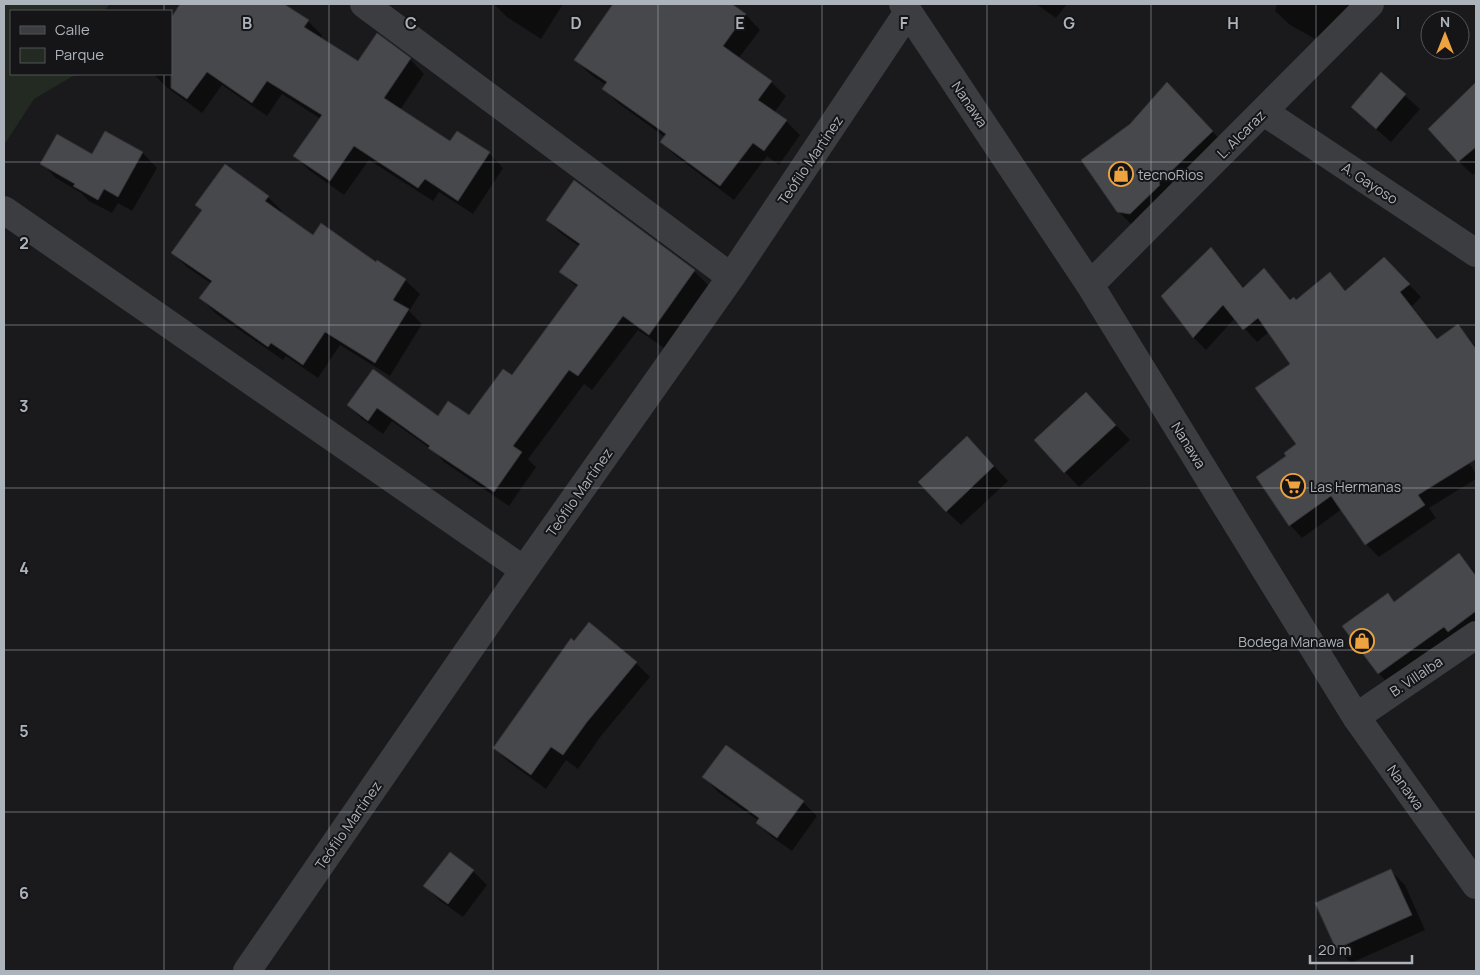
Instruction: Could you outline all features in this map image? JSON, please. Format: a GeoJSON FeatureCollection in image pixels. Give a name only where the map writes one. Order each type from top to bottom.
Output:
{"type":"FeatureCollection","features":[{"type":"Feature","properties":{"kind":"street"},"geometry":{"type":"LineString","coordinates":[[364,4],[731,278]]}},
{"type":"Feature","properties":{"kind":"street","name":"L. Alcaraz"},"geometry":{"type":"LineString","coordinates":[[1090,285],[1370,4]]}},
{"type":"Feature","properties":{"kind":"street","name":"Teófilo Martínez"},"geometry":{"type":"LineString","coordinates":[[247,971],[524,570],[731,278],[906,8]]}},
{"type":"Feature","properties":{"kind":"street","name":"Nanawa"},"geometry":{"type":"LineString","coordinates":[[906,8],[1090,285],[1356,718],[1476,885]]}},
{"type":"Feature","properties":{"kind":"street","name":"A. Gayoso"},"geometry":{"type":"LineString","coordinates":[[1264,112],[1476,253]]}},
{"type":"Feature","properties":{"kind":"street"},"geometry":{"type":"LineString","coordinates":[[4,210],[524,570]]}},
{"type":"Feature","properties":{"kind":"street","name":"B. Villalba"},"geometry":{"type":"LineString","coordinates":[[1356,718],[1476,635]]}},
{"type":"Feature","properties":{"kind":"green space"},"geometry":{"type":"Polygon","coordinates":[[[4,4],[110,4],[105,10],[10,10],[10,75],[84,75],[73,76],[34,99],[4,145],[4,4]]]}},
{"type":"Feature","properties":{"kind":"building"},"geometry":{"type":"Polygon","coordinates":[[[180,4],[284,4],[309,20],[304,27],[358,61],[377,33],[411,58],[384,98],[450,141],[457,131],[490,152],[458,201],[425,179],[418,188],[354,146],[330,181],[293,156],[322,115],[267,81],[252,103],[207,72],[187,99],[171,88],[172,16],[180,4]]]}},
{"type":"Feature","properties":{"kind":"building"},"geometry":{"type":"Polygon","coordinates":[[[613,4],[732,4],[746,14],[723,46],[772,81],[758,100],[787,120],[764,151],[753,143],[720,186],[660,142],[666,134],[602,89],[607,82],[574,60],[613,4]]]}},
{"type":"Feature","properties":{"kind":"building"},"geometry":{"type":"Polygon","coordinates":[[[1381,72],[1406,94],[1376,129],[1351,107],[1381,72]]]}},
{"type":"Feature","properties":{"kind":"building"},"geometry":{"type":"Polygon","coordinates":[[[1167,82],[1213,131],[1130,214],[1117,212],[1081,160],[1130,124],[1167,82]]]}},
{"type":"Feature","properties":{"kind":"building"},"geometry":{"type":"Polygon","coordinates":[[[1476,82],[1476,147],[1458,162],[1428,129],[1476,82]]]}},
{"type":"Feature","properties":{"kind":"building"},"geometry":{"type":"Polygon","coordinates":[[[105,131],[143,152],[118,197],[104,189],[98,200],[40,164],[57,134],[92,154],[105,131]]]}},
{"type":"Feature","properties":{"kind":"building"},"geometry":{"type":"Polygon","coordinates":[[[225,164],[269,196],[265,201],[313,235],[321,223],[376,262],[377,260],[406,279],[393,300],[409,309],[375,363],[325,332],[303,365],[271,343],[268,347],[199,298],[212,281],[171,253],[202,210],[195,205],[225,164]]]}},
{"type":"Feature","properties":{"kind":"building"},"geometry":{"type":"Polygon","coordinates":[[[574,180],[695,270],[649,335],[623,316],[578,376],[569,370],[513,446],[522,452],[494,492],[428,448],[430,446],[377,408],[368,421],[347,405],[373,369],[438,416],[448,401],[469,415],[503,369],[512,375],[578,285],[559,272],[580,244],[546,220],[574,180]]]}},
{"type":"Feature","properties":{"kind":"building"},"geometry":{"type":"Polygon","coordinates":[[[1211,247],[1243,288],[1264,268],[1290,300],[1294,297],[1296,300],[1330,272],[1345,291],[1384,257],[1410,284],[1400,292],[1437,339],[1458,324],[1476,349],[1476,459],[1418,495],[1425,505],[1365,545],[1331,496],[1289,526],[1256,477],[1286,456],[1284,453],[1296,444],[1255,388],[1290,364],[1258,318],[1243,330],[1223,305],[1193,338],[1161,296],[1211,247]]]}},
{"type":"Feature","properties":{"kind":"building"},"geometry":{"type":"Polygon","coordinates":[[[1086,392],[1116,425],[1064,473],[1034,440],[1086,392]]]}},
{"type":"Feature","properties":{"kind":"building"},"geometry":{"type":"Polygon","coordinates":[[[967,436],[994,466],[946,512],[918,482],[967,436]]]}},
{"type":"Feature","properties":{"kind":"building"},"geometry":{"type":"Polygon","coordinates":[[[1459,553],[1476,576],[1476,611],[1448,632],[1444,627],[1378,674],[1342,626],[1388,593],[1394,602],[1459,553]]]}},
{"type":"Feature","properties":{"kind":"building"},"geometry":{"type":"Polygon","coordinates":[[[589,622],[637,662],[587,722],[563,755],[551,747],[531,775],[493,748],[571,638],[574,641],[589,622]]]}},
{"type":"Feature","properties":{"kind":"building"},"geometry":{"type":"Polygon","coordinates":[[[726,745],[804,801],[777,838],[756,823],[759,818],[702,777],[726,745]]]}},
{"type":"Feature","properties":{"kind":"building"},"geometry":{"type":"Polygon","coordinates":[[[450,852],[474,870],[448,904],[423,886],[450,852]]]}},
{"type":"Feature","properties":{"kind":"building"},"geometry":{"type":"Polygon","coordinates":[[[1391,869],[1412,915],[1336,949],[1315,903],[1391,869]]]}},
{"type":"Feature","properties":{"kind":"place","name":"tecnoRios"},"geometry":{"type":"Point","coordinates":[1121,174]}},
{"type":"Feature","properties":{"kind":"place","name":"Las Hermanas"},"geometry":{"type":"Point","coordinates":[1293,486]}},
{"type":"Feature","properties":{"kind":"place","name":"Bodega Manawa"},"geometry":{"type":"Point","coordinates":[1362,641]}}]}
